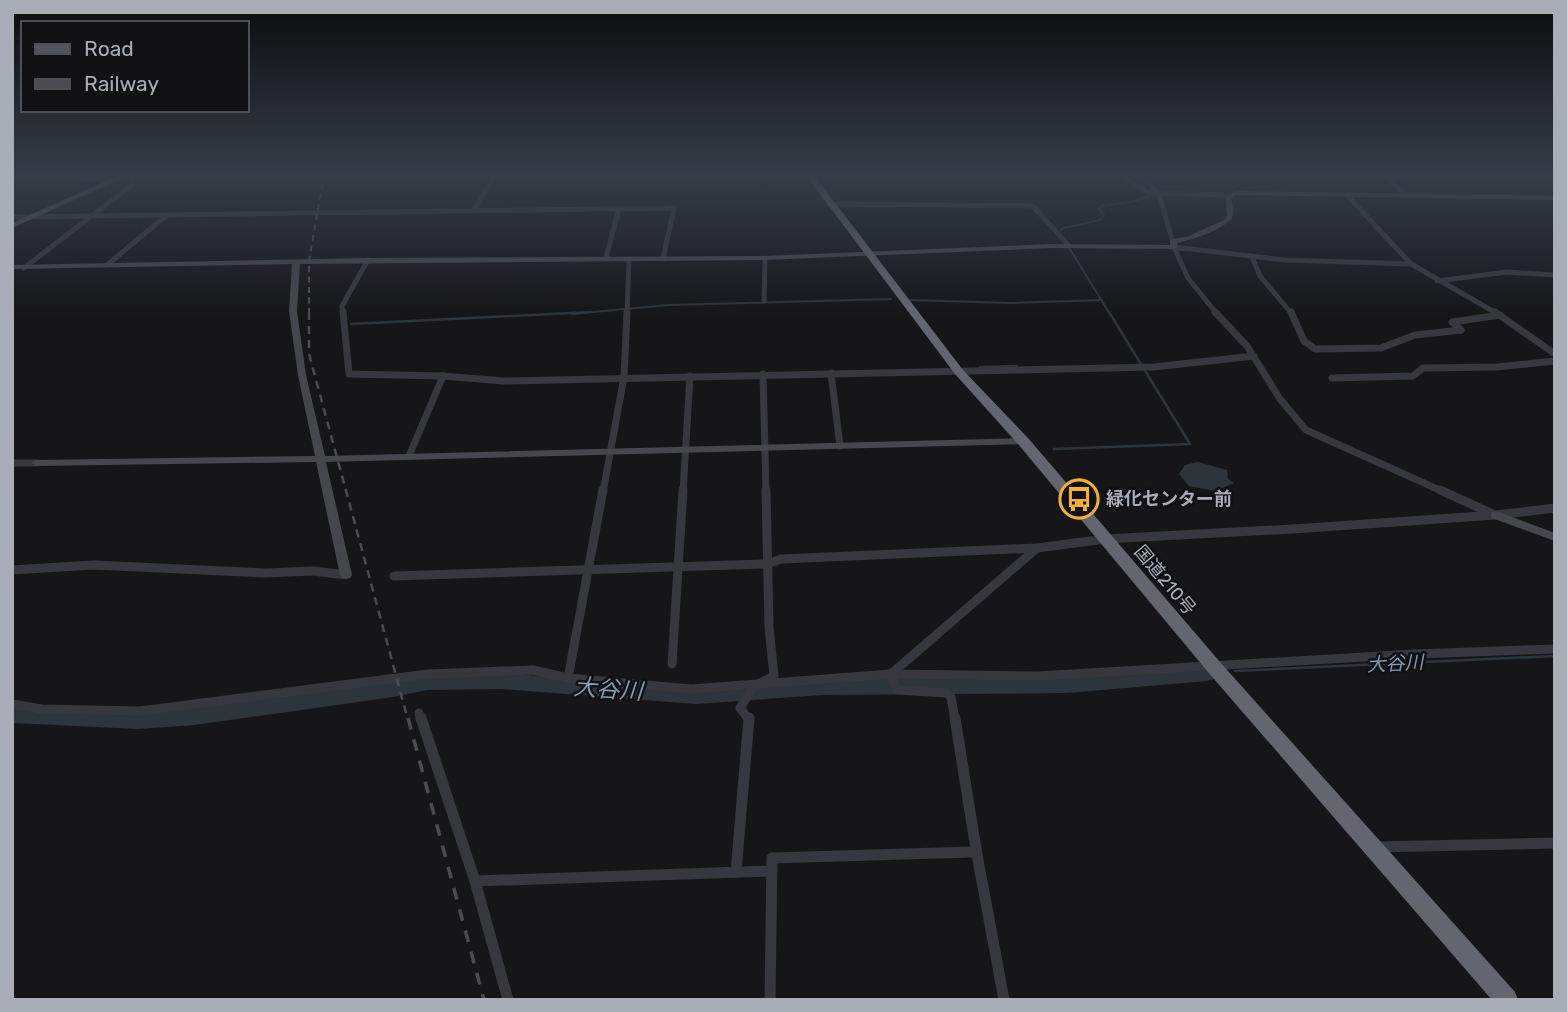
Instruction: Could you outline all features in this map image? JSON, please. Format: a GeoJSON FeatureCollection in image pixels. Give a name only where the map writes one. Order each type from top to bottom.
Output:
{"type":"FeatureCollection","features":[{"type":"Feature","properties":{"kind":"highway","name":"国道210号"},"geometry":{"type":"LineString","coordinates":[[842,221],[958,372],[1023,441],[1214,667],[1507,1000]]}},
{"type":"Feature","properties":{"kind":"main road"},"geometry":{"type":"LineString","coordinates":[[12,267],[368,260],[765,258],[1051,246],[1174,244],[1227,221]]}},
{"type":"Feature","properties":{"kind":"main road"},"geometry":{"type":"LineString","coordinates":[[296,261],[293,311],[300,362],[346,575]]}},
{"type":"Feature","properties":{"kind":"main road"},"geometry":{"type":"LineString","coordinates":[[36,463],[321,459],[1023,441]]}},
{"type":"Feature","properties":{"kind":"main road"},"geometry":{"type":"LineString","coordinates":[[1496,515],[1555,537]]}},
{"type":"Feature","properties":{"kind":"street"},"geometry":{"type":"LineString","coordinates":[[24,268],[85,221]]}},
{"type":"Feature","properties":{"kind":"street"},"geometry":{"type":"LineString","coordinates":[[107,265],[160,221]]}},
{"type":"Feature","properties":{"kind":"street"},"geometry":{"type":"LineString","coordinates":[[606,258],[616,221]]}},
{"type":"Feature","properties":{"kind":"street"},"geometry":{"type":"LineString","coordinates":[[663,258],[671,221]]}},
{"type":"Feature","properties":{"kind":"street"},"geometry":{"type":"LineString","coordinates":[[1045,221],[1058,230],[1069,246]]}},
{"type":"Feature","properties":{"kind":"street"},"geometry":{"type":"LineString","coordinates":[[1167,221],[1188,278],[1200,296],[1254,356],[1280,399],[1306,430],[1496,515]]}},
{"type":"Feature","properties":{"kind":"street"},"geometry":{"type":"LineString","coordinates":[[1371,221],[1411,264],[1500,315],[1555,354]]}},
{"type":"Feature","properties":{"kind":"street"},"geometry":{"type":"LineString","coordinates":[[1174,244],[1252,257],[1411,264]]}},
{"type":"Feature","properties":{"kind":"street"},"geometry":{"type":"LineString","coordinates":[[1252,257],[1260,276],[1290,310],[1304,341],[1315,349],[1381,348],[1415,335],[1461,330],[1451,322],[1500,315]]}},
{"type":"Feature","properties":{"kind":"street"},"geometry":{"type":"LineString","coordinates":[[764,301],[765,258]]}},
{"type":"Feature","properties":{"kind":"street"},"geometry":{"type":"LineString","coordinates":[[568,678],[624,377],[629,259]]}},
{"type":"Feature","properties":{"kind":"street"},"geometry":{"type":"LineString","coordinates":[[368,260],[342,306],[349,374],[443,376],[504,381],[958,372],[1154,367],[1254,356]]}},
{"type":"Feature","properties":{"kind":"street"},"geometry":{"type":"LineString","coordinates":[[1437,281],[1507,272],[1555,275]]}},
{"type":"Feature","properties":{"kind":"street"},"geometry":{"type":"LineString","coordinates":[[1332,378],[1413,376],[1423,368],[1497,367],[1555,361]]}},
{"type":"Feature","properties":{"kind":"street"},"geometry":{"type":"LineString","coordinates":[[831,373],[840,446]]}},
{"type":"Feature","properties":{"kind":"street"},"geometry":{"type":"LineString","coordinates":[[763,374],[769,627],[774,676]]}},
{"type":"Feature","properties":{"kind":"street"},"geometry":{"type":"LineString","coordinates":[[409,456],[443,376]]}},
{"type":"Feature","properties":{"kind":"street"},"geometry":{"type":"LineString","coordinates":[[672,664],[690,376]]}},
{"type":"Feature","properties":{"kind":"street"},"geometry":{"type":"LineString","coordinates":[[12,463],[36,463]]}},
{"type":"Feature","properties":{"kind":"street"},"geometry":{"type":"LineString","coordinates":[[394,576],[767,564],[781,559],[1037,548],[1105,539],[1496,515],[1555,508]]}},
{"type":"Feature","properties":{"kind":"street"},"geometry":{"type":"LineString","coordinates":[[891,674],[1037,548]]}},
{"type":"Feature","properties":{"kind":"street"},"geometry":{"type":"LineString","coordinates":[[12,570],[94,565],[266,573],[313,571],[346,575]]}},
{"type":"Feature","properties":{"kind":"street"},"geometry":{"type":"LineString","coordinates":[[12,704],[41,709],[140,711],[428,674],[533,670],[568,678],[691,689],[754,687],[801,680],[891,674],[1038,676],[1415,654],[1555,649]]}},
{"type":"Feature","properties":{"kind":"street"},"geometry":{"type":"LineString","coordinates":[[891,674],[897,690],[946,693],[951,697],[1004,1000]]}},
{"type":"Feature","properties":{"kind":"street"},"geometry":{"type":"LineString","coordinates":[[736,872],[749,719],[740,708],[754,687],[774,676],[801,680]]}},
{"type":"Feature","properties":{"kind":"street"},"geometry":{"type":"LineString","coordinates":[[419,713],[475,881],[508,1000]]}},
{"type":"Feature","properties":{"kind":"street"},"geometry":{"type":"LineString","coordinates":[[1373,846],[1555,844]]}},
{"type":"Feature","properties":{"kind":"street"},"geometry":{"type":"LineString","coordinates":[[770,1000],[772,858],[972,852],[976,849]]}},
{"type":"Feature","properties":{"kind":"street"},"geometry":{"type":"LineString","coordinates":[[475,881],[772,870]]}},
{"type":"Feature","properties":{"kind":"shaded area"},"geometry":{"type":"Polygon","coordinates":[[[1198,462],[1227,470],[1228,479],[1234,483],[1215,491],[1189,486],[1179,474],[1185,465],[1198,462]]]}},
{"type":"Feature","properties":{"kind":"waterway"},"geometry":{"type":"LineString","coordinates":[[1059,232],[1063,228],[1094,221]]}},
{"type":"Feature","properties":{"kind":"waterway"},"geometry":{"type":"LineString","coordinates":[[1068,246],[1101,300]]}},
{"type":"Feature","properties":{"kind":"waterway"},"geometry":{"type":"LineString","coordinates":[[572,314],[668,305],[891,299]]}},
{"type":"Feature","properties":{"kind":"waterway"},"geometry":{"type":"LineString","coordinates":[[909,300],[1010,303],[1101,300]]}},
{"type":"Feature","properties":{"kind":"waterway"},"geometry":{"type":"LineString","coordinates":[[1101,300],[1110,314]]}},
{"type":"Feature","properties":{"kind":"waterway"},"geometry":{"type":"LineString","coordinates":[[351,324],[591,312]]}},
{"type":"Feature","properties":{"kind":"waterway"},"geometry":{"type":"LineString","coordinates":[[1054,449],[1190,444],[1109,312]]}},
{"type":"Feature","properties":{"kind":"waterway"},"geometry":{"type":"LineString","coordinates":[[980,367],[1017,366]]}},
{"type":"Feature","properties":{"kind":"waterway","name":"大谷川"},"geometry":{"type":"LineString","coordinates":[[1235,671],[1555,656]]}},
{"type":"Feature","properties":{"kind":"waterway","name":"大谷川"},"geometry":{"type":"LineString","coordinates":[[12,714],[138,720],[195,716],[427,682],[501,681],[696,696],[822,687],[1067,685],[1207,673]]}},
{"type":"Feature","properties":{"kind":"railway"},"geometry":{"type":"LineString","coordinates":[[316,221],[309,261],[309,354],[408,720]]}},
{"type":"Feature","properties":{"kind":"railway"},"geometry":{"type":"LineString","coordinates":[[408,718],[484,1000]]}},
{"type":"Feature","properties":{"kind":"place","name":"緑化センター前"},"geometry":{"type":"Point","coordinates":[1079,499]}}]}
